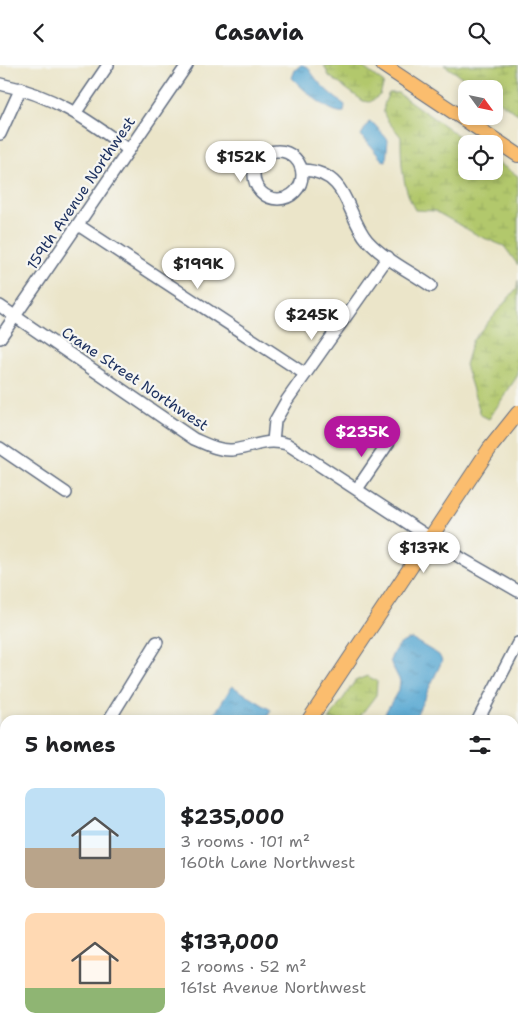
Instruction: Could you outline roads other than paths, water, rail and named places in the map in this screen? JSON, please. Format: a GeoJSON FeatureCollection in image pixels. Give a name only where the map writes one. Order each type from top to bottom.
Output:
{"type":"FeatureCollection","features":[{"type":"Feature","properties":{"kind":"main road"},"geometry":{"type":"LineString","coordinates":[[383,65],[518,155]]}},
{"type":"Feature","properties":{"kind":"main road"},"geometry":{"type":"LineString","coordinates":[[312,715],[490,448],[518,413]]}},
{"type":"Feature","properties":{"kind":"street"},"geometry":{"type":"LineString","coordinates":[[76,112],[108,65]]}},
{"type":"Feature","properties":{"kind":"street","name":"159th Avenue Northwest"},"geometry":{"type":"LineString","coordinates":[[0,338],[187,65]]}},
{"type":"Feature","properties":{"kind":"street"},"geometry":{"type":"LineString","coordinates":[[0,84],[21,88],[76,112],[129,150]]}},
{"type":"Feature","properties":{"kind":"street"},"geometry":{"type":"LineString","coordinates":[[0,133],[21,88]]}},
{"type":"Feature","properties":{"kind":"street"},"geometry":{"type":"LineString","coordinates":[[303,170],[298,188],[293,194],[283,199],[274,199],[265,195],[256,187],[254,179],[258,162],[263,156],[273,151],[290,154],[296,158],[303,170],[325,176],[340,189],[362,234],[368,241],[431,286]]}},
{"type":"Feature","properties":{"kind":"street"},"geometry":{"type":"LineString","coordinates":[[78,225],[305,375]]}},
{"type":"Feature","properties":{"kind":"street"},"geometry":{"type":"LineString","coordinates":[[388,257],[275,421],[272,441],[287,445],[430,538],[518,591]]}},
{"type":"Feature","properties":{"kind":"street","name":"Crane Street Northwest"},"geometry":{"type":"LineString","coordinates":[[0,306],[194,439],[215,448],[232,450],[272,441]]}},
{"type":"Feature","properties":{"kind":"street"},"geometry":{"type":"LineString","coordinates":[[357,489],[389,442]]}},
{"type":"Feature","properties":{"kind":"street"},"geometry":{"type":"LineString","coordinates":[[0,448],[66,493]]}},
{"type":"Feature","properties":{"kind":"street"},"geometry":{"type":"LineString","coordinates":[[112,715],[158,642]]}},
{"type":"Feature","properties":{"kind":"street"},"geometry":{"type":"LineString","coordinates":[[481,715],[518,643]]}},
{"type":"Feature","properties":{"kind":"water"},"geometry":{"type":"Polygon","coordinates":[[[301,65],[308,67],[324,88],[345,105],[344,112],[338,112],[324,105],[292,78],[295,70],[301,65]]]}},
{"type":"Feature","properties":{"kind":"water"},"geometry":{"type":"Polygon","coordinates":[[[369,122],[374,124],[388,140],[386,161],[382,160],[361,135],[369,122]]]}},
{"type":"Feature","properties":{"kind":"water"},"geometry":{"type":"Polygon","coordinates":[[[412,639],[439,655],[442,661],[416,715],[384,715],[399,689],[400,681],[390,661],[391,657],[401,644],[412,639]]]}},
{"type":"Feature","properties":{"kind":"water"},"geometry":{"type":"Polygon","coordinates":[[[232,686],[271,710],[268,715],[214,715],[232,686]]]}}]}
